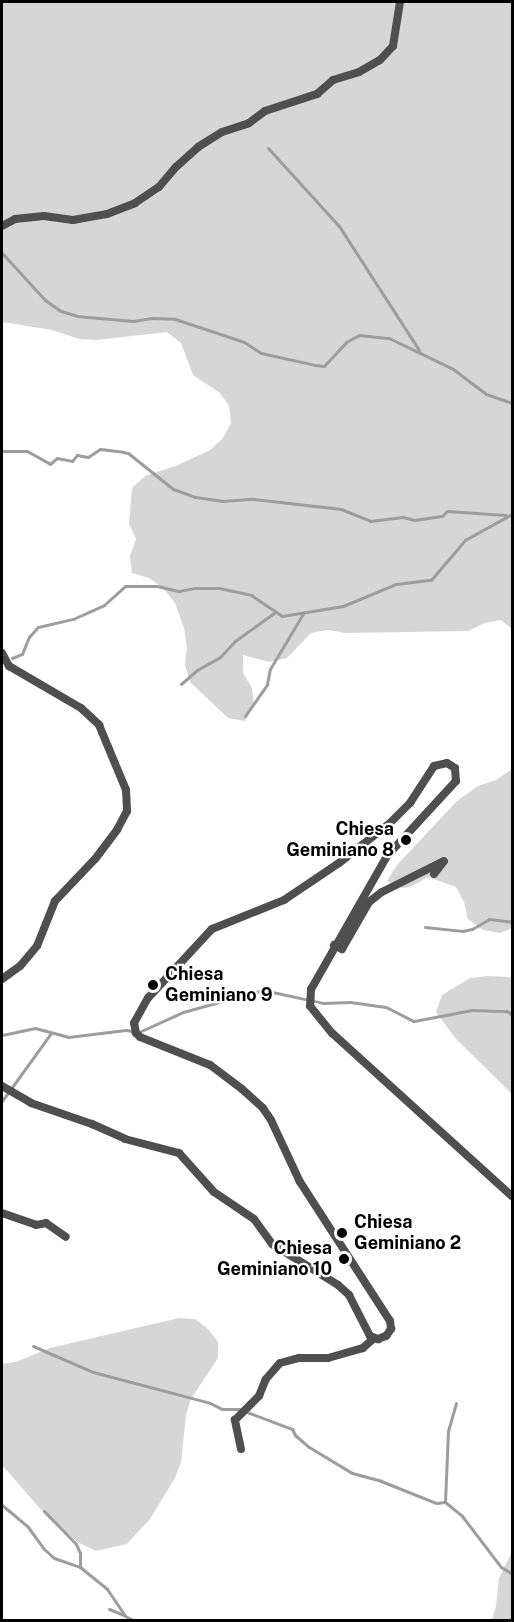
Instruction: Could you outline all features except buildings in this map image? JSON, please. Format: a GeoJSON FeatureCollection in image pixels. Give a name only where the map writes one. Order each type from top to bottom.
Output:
{"type":"FeatureCollection","features":[{"type":"Feature","properties":{"kind":"street"},"geometry":{"type":"LineString","coordinates":[[2,226],[15,219],[44,216],[73,220],[85,218],[107,214],[135,203],[159,187],[198,147],[222,132],[249,123],[265,111],[317,94],[333,80],[359,72],[380,60],[393,46],[400,2]]}},
{"type":"Feature","properties":{"kind":"street"},"geometry":{"type":"LineString","coordinates":[[2,653],[9,666],[81,708],[99,725],[126,790],[126,811],[117,830],[55,901],[37,946],[20,966],[2,979]]}},
{"type":"Feature","properties":{"kind":"street"},"geometry":{"type":"LineString","coordinates":[[240,1449],[236,1420],[259,1396],[266,1379],[280,1363],[299,1358],[328,1358],[363,1348],[374,1338],[386,1336],[391,1329],[390,1320],[300,1182],[271,1120],[262,1108],[242,1089],[210,1065],[141,1037],[136,1033],[134,1023],[148,998],[212,929],[284,900],[339,863],[388,824],[410,802],[434,766],[442,762],[451,765],[456,772],[456,782],[387,856],[334,945],[311,989],[310,1006],[314,1013],[513,1196]]}},
{"type":"Feature","properties":{"kind":"street"},"geometry":{"type":"LineString","coordinates":[[334,945],[342,949],[369,902],[382,892],[444,861],[434,874]]}},
{"type":"Feature","properties":{"kind":"street"},"geometry":{"type":"LineString","coordinates":[[2,1086],[32,1103],[92,1124],[125,1139],[179,1153],[214,1192],[254,1219],[272,1244],[344,1290],[349,1295],[367,1334],[374,1338]]}},
{"type":"Feature","properties":{"kind":"street"},"geometry":{"type":"LineString","coordinates":[[2,1213],[36,1225],[46,1223],[66,1237]]}},
{"type":"Feature","properties":{"kind":"shaded area"},"geometry":{"type":"Polygon","coordinates":[[[2,2],[512,2],[512,629],[501,620],[485,623],[468,631],[345,633],[328,630],[311,633],[287,658],[269,662],[243,655],[243,673],[252,688],[254,706],[245,721],[228,718],[190,682],[185,665],[187,648],[184,628],[175,603],[163,588],[149,578],[132,573],[130,556],[136,539],[129,524],[132,488],[145,476],[178,465],[210,450],[223,438],[231,423],[229,406],[220,393],[193,375],[181,343],[167,332],[97,340],[79,339],[52,330],[2,322],[2,2]]]}},
{"type":"Feature","properties":{"kind":"shaded area"},"geometry":{"type":"Polygon","coordinates":[[[512,769],[512,928],[500,933],[483,930],[468,919],[464,902],[456,887],[428,877],[410,887],[402,888],[387,881],[397,865],[457,801],[478,786],[496,780],[512,769]]]}},
{"type":"Feature","properties":{"kind":"shaded area"},"geometry":{"type":"Polygon","coordinates":[[[512,977],[512,1094],[456,1039],[436,1012],[442,995],[470,978],[512,977]]]}},
{"type":"Feature","properties":{"kind":"shaded area"},"geometry":{"type":"Polygon","coordinates":[[[179,1318],[195,1319],[208,1329],[218,1342],[218,1358],[191,1399],[186,1415],[181,1462],[175,1478],[150,1519],[127,1544],[96,1551],[79,1543],[49,1519],[2,1465],[2,1364],[16,1362],[50,1348],[179,1318]]]}},
{"type":"Feature","properties":{"kind":"shaded area"},"geometry":{"type":"Polygon","coordinates":[[[512,1552],[512,1620],[492,1620],[499,1578],[512,1552]]]}},
{"type":"Feature","properties":{"kind":"waterway"},"geometry":{"type":"LineString","coordinates":[[268,148],[339,226],[419,350]]}},
{"type":"Feature","properties":{"kind":"waterway"},"geometry":{"type":"LineString","coordinates":[[2,253],[45,300],[61,311],[77,316],[133,321],[152,318],[175,319],[244,342],[261,353],[324,366],[346,342],[359,335],[389,338],[453,369],[486,394],[512,403]]}},
{"type":"Feature","properties":{"kind":"waterway"},"geometry":{"type":"LineString","coordinates":[[2,451],[27,451],[50,464],[57,458],[72,461],[77,455],[88,457],[100,449],[123,452],[128,453],[173,489],[195,497],[222,501],[253,499],[341,509],[370,521],[403,517],[414,520],[442,516],[447,511],[506,515]]}},
{"type":"Feature","properties":{"kind":"waterway"},"geometry":{"type":"LineString","coordinates":[[12,658],[22,654],[29,637],[38,627],[73,619],[104,605],[125,586],[157,586],[179,591],[194,588],[219,588],[251,595],[282,616],[343,606],[396,584],[431,580],[465,540],[512,514]]}},
{"type":"Feature","properties":{"kind":"waterway"},"geometry":{"type":"LineString","coordinates":[[245,716],[267,684],[270,669],[304,612]]}},
{"type":"Feature","properties":{"kind":"waterway"},"geometry":{"type":"LineString","coordinates":[[181,684],[197,670],[220,657],[235,641],[274,613]]}},
{"type":"Feature","properties":{"kind":"waterway"},"geometry":{"type":"LineString","coordinates":[[425,927],[462,931],[472,929],[489,919],[512,922]]}},
{"type":"Feature","properties":{"kind":"waterway"},"geometry":{"type":"LineString","coordinates":[[2,1035],[35,1028],[68,1037],[126,1030],[139,1032],[183,1012],[263,990],[323,1003],[350,1002],[386,1007],[414,1021],[472,1010],[507,1011],[512,1015]]}},
{"type":"Feature","properties":{"kind":"waterway"},"geometry":{"type":"LineString","coordinates":[[2,1101],[51,1033]]}},
{"type":"Feature","properties":{"kind":"waterway"},"geometry":{"type":"LineString","coordinates":[[33,1346],[93,1372],[210,1403],[222,1409],[239,1409],[292,1429],[295,1435],[309,1447],[352,1473],[381,1481],[436,1503],[445,1502],[462,1516],[501,1567],[512,1574]]}},
{"type":"Feature","properties":{"kind":"waterway"},"geometry":{"type":"LineString","coordinates":[[445,1502],[448,1431],[456,1403]]}},
{"type":"Feature","properties":{"kind":"waterway"},"geometry":{"type":"LineString","coordinates":[[2,1505],[28,1527],[44,1549],[54,1558],[80,1567],[107,1589],[125,1616],[133,1620]]}},
{"type":"Feature","properties":{"kind":"waterway"},"geometry":{"type":"LineString","coordinates":[[44,1511],[76,1544],[80,1553],[80,1567]]}},
{"type":"Feature","properties":{"kind":"waterway"},"geometry":{"type":"LineString","coordinates":[[109,1609],[124,1615]]}},
{"type":"Feature","properties":{"kind":"place","name":"Chiesa Geminiano 8"},"geometry":{"type":"Point","coordinates":[406,840]}},
{"type":"Feature","properties":{"kind":"place","name":"Chiesa Geminiano 9"},"geometry":{"type":"Point","coordinates":[153,985]}},
{"type":"Feature","properties":{"kind":"place","name":"Chiesa Geminiano 2"},"geometry":{"type":"Point","coordinates":[342,1233]}},
{"type":"Feature","properties":{"kind":"place","name":"Chiesa Geminiano 10"},"geometry":{"type":"Point","coordinates":[344,1259]}}]}
